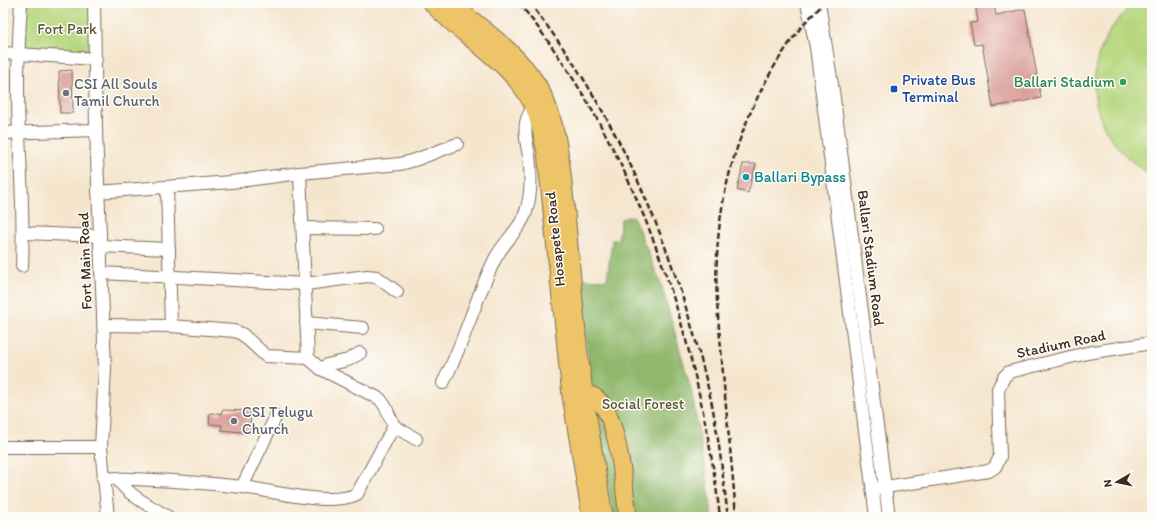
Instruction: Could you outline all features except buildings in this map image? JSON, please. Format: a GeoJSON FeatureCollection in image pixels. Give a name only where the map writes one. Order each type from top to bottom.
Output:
{"type":"FeatureCollection","features":[{"type":"Feature","properties":{"kind":"highway","name":"Hosapete Road"},"geometry":{"type":"LineString","coordinates":[[432,3],[462,32],[505,66],[533,106],[546,152],[578,395],[591,517]]}},
{"type":"Feature","properties":{"kind":"highway","name":"Hosapete Road"},"geometry":{"type":"LineString","coordinates":[[451,3],[509,50],[528,71],[538,86],[548,108],[555,136],[565,197],[578,395],[604,517]]}},
{"type":"Feature","properties":{"kind":"highway"},"geometry":{"type":"LineString","coordinates":[[578,395],[596,397],[606,411],[616,439],[628,517]]}},
{"type":"Feature","properties":{"kind":"street"},"geometry":{"type":"LineString","coordinates":[[21,3],[18,53],[19,133],[24,233],[22,266]]}},
{"type":"Feature","properties":{"kind":"street","name":"Fort Main Road"},"geometry":{"type":"LineString","coordinates":[[94,3],[96,130],[105,368],[101,447],[108,517]]}},
{"type":"Feature","properties":{"kind":"street","name":"Ballari Stadium Road"},"geometry":{"type":"LineString","coordinates":[[807,3],[827,92],[886,487],[889,517]]}},
{"type":"Feature","properties":{"kind":"street","name":"Ballari Stadium Road"},"geometry":{"type":"LineString","coordinates":[[819,3],[827,92],[876,517]]}},
{"type":"Feature","properties":{"kind":"street"},"geometry":{"type":"LineString","coordinates":[[3,53],[96,59]]}},
{"type":"Feature","properties":{"kind":"street"},"geometry":{"type":"LineString","coordinates":[[443,383],[461,345],[496,257],[508,237],[522,221],[527,209],[530,194],[530,167],[526,122],[533,106]]}},
{"type":"Feature","properties":{"kind":"street"},"geometry":{"type":"LineString","coordinates":[[3,133],[96,130]]}},
{"type":"Feature","properties":{"kind":"street"},"geometry":{"type":"LineString","coordinates":[[98,192],[231,182],[300,173],[400,164],[457,144]]}},
{"type":"Feature","properties":{"kind":"street"},"geometry":{"type":"LineString","coordinates":[[300,173],[308,358]]}},
{"type":"Feature","properties":{"kind":"street"},"geometry":{"type":"LineString","coordinates":[[167,187],[171,326]]}},
{"type":"Feature","properties":{"kind":"street"},"geometry":{"type":"LineString","coordinates":[[303,228],[375,229]]}},
{"type":"Feature","properties":{"kind":"street"},"geometry":{"type":"LineString","coordinates":[[24,233],[169,249]]}},
{"type":"Feature","properties":{"kind":"street"},"geometry":{"type":"LineString","coordinates":[[101,273],[306,284],[367,276],[376,277],[396,292]]}},
{"type":"Feature","properties":{"kind":"street"},"geometry":{"type":"LineString","coordinates":[[306,323],[363,328]]}},
{"type":"Feature","properties":{"kind":"street"},"geometry":{"type":"LineString","coordinates":[[103,325],[171,326],[234,331],[242,334],[266,356],[308,358],[321,369],[380,399],[385,406],[394,426],[416,439]]}},
{"type":"Feature","properties":{"kind":"street","name":"Stadium Road"},"geometry":{"type":"LineString","coordinates":[[872,489],[989,470],[996,467],[1000,458],[998,389],[1004,377],[1009,372],[1087,353],[1152,343]]}},
{"type":"Feature","properties":{"kind":"street"},"geometry":{"type":"LineString","coordinates":[[321,369],[348,360],[360,353]]}},
{"type":"Feature","properties":{"kind":"street"},"geometry":{"type":"LineString","coordinates":[[242,487],[276,416]]}},
{"type":"Feature","properties":{"kind":"street"},"geometry":{"type":"LineString","coordinates":[[103,478],[242,487],[341,500],[357,494],[363,485],[370,467],[394,426]]}},
{"type":"Feature","properties":{"kind":"street"},"geometry":{"type":"LineString","coordinates":[[3,447],[101,447]]}},
{"type":"Feature","properties":{"kind":"street"},"geometry":{"type":"LineString","coordinates":[[117,478],[120,484],[135,496],[168,517]]}},
{"type":"Feature","properties":{"kind":"green space","name":"Fort Park"},"geometry":{"type":"Polygon","coordinates":[[[22,3],[92,3],[93,55],[20,52],[22,3]]]}},
{"type":"Feature","properties":{"kind":"green space","name":"Ballari Stadium"},"geometry":{"type":"Polygon","coordinates":[[[1134,3],[1152,3],[1152,175],[1129,159],[1112,139],[1100,117],[1095,94],[1095,70],[1102,47],[1115,24],[1134,3]]]}},
{"type":"Feature","properties":{"kind":"green space","name":"Social Forest"},"geometry":{"type":"Polygon","coordinates":[[[633,216],[661,284],[691,389],[712,517],[614,517],[591,391],[581,279],[607,280],[612,240],[618,240],[621,219],[633,216]]]}},
{"type":"Feature","properties":{"kind":"railway"},"geometry":{"type":"LineString","coordinates":[[519,3],[561,59],[597,119],[629,181],[656,246],[678,312],[696,380],[710,448],[720,517]]}},
{"type":"Feature","properties":{"kind":"railway"},"geometry":{"type":"LineString","coordinates":[[530,3],[555,36],[592,93],[631,166],[648,203],[677,281],[701,360],[711,400],[719,443],[728,517]]}},
{"type":"Feature","properties":{"kind":"railway"},"geometry":{"type":"LineString","coordinates":[[736,517],[719,325],[716,269],[719,227],[724,196],[731,166],[741,137],[752,109],[766,81],[799,30],[824,3]]}},
{"type":"Feature","properties":{"kind":"place","name":"Ballari Stadium"},"geometry":{"type":"Point","coordinates":[1123,82]}},
{"type":"Feature","properties":{"kind":"place","name":"Private Bus Terminal"},"geometry":{"type":"Point","coordinates":[894,89]}},
{"type":"Feature","properties":{"kind":"place","name":"CSI All Souls Tamil Church"},"geometry":{"type":"Point","coordinates":[66,93]}},
{"type":"Feature","properties":{"kind":"place","name":"Ballari Bypass"},"geometry":{"type":"Point","coordinates":[746,177]}},
{"type":"Feature","properties":{"kind":"place","name":"CSI Telugu Church"},"geometry":{"type":"Point","coordinates":[234,421]}}]}
